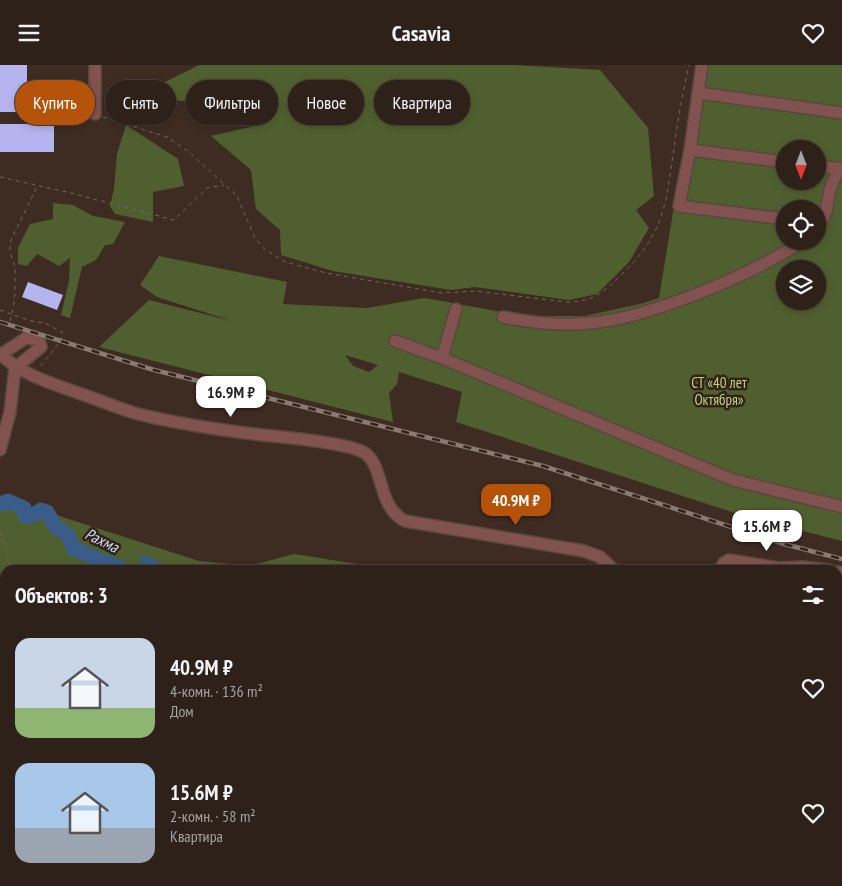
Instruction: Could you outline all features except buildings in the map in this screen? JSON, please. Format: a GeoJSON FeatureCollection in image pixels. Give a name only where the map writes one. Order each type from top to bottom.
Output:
{"type":"FeatureCollection","features":[{"type":"Feature","properties":{"kind":"street"},"geometry":{"type":"LineString","coordinates":[[95,65],[95,80]]}},
{"type":"Feature","properties":{"kind":"street"},"geometry":{"type":"LineString","coordinates":[[702,65],[690,150],[679,206],[776,218]]}},
{"type":"Feature","properties":{"kind":"street"},"geometry":{"type":"LineString","coordinates":[[699,93],[842,113]]}},
{"type":"Feature","properties":{"kind":"street"},"geometry":{"type":"LineString","coordinates":[[690,150],[776,161]]}},
{"type":"Feature","properties":{"kind":"street"},"geometry":{"type":"LineString","coordinates":[[826,167],[841,168],[830,189],[826,212]]}},
{"type":"Feature","properties":{"kind":"street"},"geometry":{"type":"LineString","coordinates":[[503,317],[536,323],[602,322],[654,308],[721,283],[790,250]]}},
{"type":"Feature","properties":{"kind":"street"},"geometry":{"type":"LineString","coordinates":[[442,358],[456,309]]}},
{"type":"Feature","properties":{"kind":"street"},"geometry":{"type":"LineString","coordinates":[[0,450],[10,412],[15,368],[41,347],[39,340],[26,338],[0,354],[15,368],[32,377],[137,413],[216,429],[287,438],[363,452],[373,464],[389,508],[405,521],[584,551],[600,557],[609,565]]}},
{"type":"Feature","properties":{"kind":"street"},"geometry":{"type":"LineString","coordinates":[[396,341],[442,358],[733,480],[842,507]]}},
{"type":"Feature","properties":{"kind":"street"},"geometry":{"type":"LineString","coordinates":[[723,565],[730,560],[761,565]]}},
{"type":"Feature","properties":{"kind":"path"},"geometry":{"type":"LineString","coordinates":[[95,114],[167,137],[189,152],[225,185],[242,205],[254,236],[263,248],[285,262],[326,273],[442,293],[475,291],[567,303],[591,300],[602,293],[632,265],[647,247],[657,228],[665,205],[681,99],[689,65]]}},
{"type":"Feature","properties":{"kind":"path"},"geometry":{"type":"LineString","coordinates":[[0,177],[174,220],[208,188],[225,185]]}},
{"type":"Feature","properties":{"kind":"path"},"geometry":{"type":"LineString","coordinates":[[10,321],[17,297],[15,269],[10,256],[11,240],[38,185]]}},
{"type":"Feature","properties":{"kind":"path"},"geometry":{"type":"LineString","coordinates":[[0,532],[10,565]]}},
{"type":"Feature","properties":{"kind":"green space"},"geometry":{"type":"Polygon","coordinates":[[[199,65],[514,65],[600,70],[648,128],[654,196],[636,210],[649,228],[629,262],[597,294],[569,300],[475,287],[451,290],[333,271],[281,255],[280,230],[256,209],[251,170],[211,136],[260,125],[278,125],[278,80],[186,80],[186,101],[179,101],[176,99],[176,80],[169,80],[199,65]]]}},
{"type":"Feature","properties":{"kind":"green space","name":"СТ «40 лет Октября»"},"geometry":{"type":"Polygon","coordinates":[[[697,65],[842,65],[842,541],[741,515],[456,422],[462,392],[399,372],[397,384],[389,393],[393,422],[99,347],[149,300],[232,321],[157,297],[140,285],[159,256],[287,282],[283,304],[367,308],[425,298],[523,316],[585,316],[659,298],[697,65]],[[345,355],[353,366],[369,372],[378,365],[345,355]]]}},
{"type":"Feature","properties":{"kind":"green space"},"geometry":{"type":"Polygon","coordinates":[[[126,125],[178,159],[184,186],[153,192],[153,222],[115,214],[110,206],[114,188],[117,154],[126,125]]]}},
{"type":"Feature","properties":{"kind":"green space"},"geometry":{"type":"Polygon","coordinates":[[[53,203],[73,205],[93,216],[125,222],[113,244],[105,245],[96,260],[82,267],[70,318],[61,315],[69,281],[70,258],[59,266],[37,254],[27,266],[18,264],[18,248],[30,224],[53,219],[53,203]]]}},
{"type":"Feature","properties":{"kind":"green space"},"geometry":{"type":"Polygon","coordinates":[[[8,504],[21,510],[24,517],[33,518],[41,514],[46,516],[54,529],[66,535],[73,551],[106,565],[0,565],[0,507],[8,504]]]}},
{"type":"Feature","properties":{"kind":"green space"},"geometry":{"type":"Polygon","coordinates":[[[53,514],[199,561],[239,565],[124,565],[77,546],[71,536],[53,514]]]}},
{"type":"Feature","properties":{"kind":"green space"},"geometry":{"type":"Polygon","coordinates":[[[294,554],[363,565],[253,565],[294,554]]]}},
{"type":"Feature","properties":{"kind":"water"},"geometry":{"type":"Polygon","coordinates":[[[142,554],[165,565],[142,565],[140,562],[142,554]]]}},
{"type":"Feature","properties":{"kind":"waterway","name":"Рахма"},"geometry":{"type":"LineString","coordinates":[[0,504],[8,501],[24,508],[25,516],[33,515],[41,510],[47,512],[55,526],[67,534],[74,549],[113,565]]}},
{"type":"Feature","properties":{"kind":"railway"},"geometry":{"type":"LineString","coordinates":[[0,322],[154,370],[543,466],[784,544],[842,559]]}}]}
